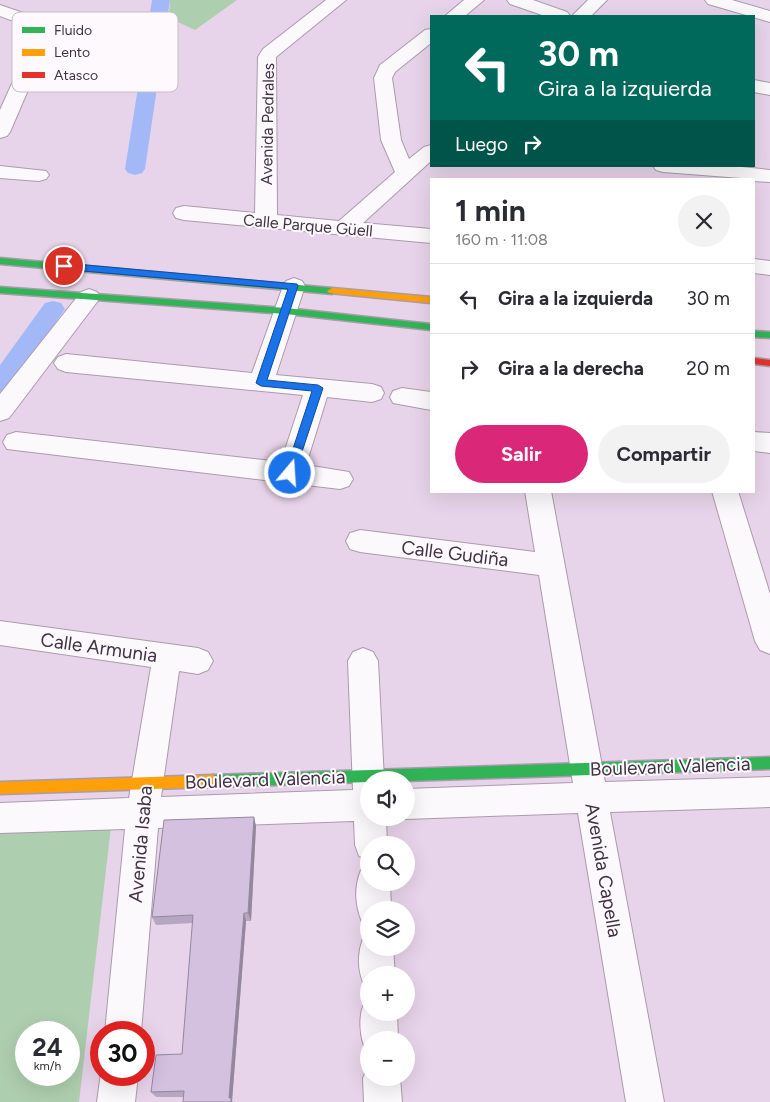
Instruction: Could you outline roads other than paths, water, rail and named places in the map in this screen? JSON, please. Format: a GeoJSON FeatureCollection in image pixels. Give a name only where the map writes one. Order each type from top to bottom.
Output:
{"type":"FeatureCollection","features":[{"type":"Feature","properties":{"kind":"street","name":"Avenida Pedrales"},"geometry":{"type":"LineString","coordinates":[[266,221],[267,58],[269,53],[337,0]]}},
{"type":"Feature","properties":{"kind":"street"},"geometry":{"type":"LineString","coordinates":[[455,15],[475,0]]}},
{"type":"Feature","properties":{"kind":"street"},"geometry":{"type":"LineString","coordinates":[[516,0],[559,15]]}},
{"type":"Feature","properties":{"kind":"street"},"geometry":{"type":"LineString","coordinates":[[582,15],[598,0]]}},
{"type":"Feature","properties":{"kind":"street"},"geometry":{"type":"LineString","coordinates":[[714,0],[770,17]]}},
{"type":"Feature","properties":{"kind":"street"},"geometry":{"type":"LineString","coordinates":[[0,10],[12,14]]}},
{"type":"Feature","properties":{"kind":"street"},"geometry":{"type":"LineString","coordinates":[[406,175],[391,140],[383,78],[387,69],[430,35]]}},
{"type":"Feature","properties":{"kind":"street"},"geometry":{"type":"LineString","coordinates":[[0,132],[18,92]]}},
{"type":"Feature","properties":{"kind":"street"},"geometry":{"type":"LineString","coordinates":[[344,228],[430,152]]}},
{"type":"Feature","properties":{"kind":"street"},"geometry":{"type":"LineString","coordinates":[[674,167],[770,176]]}},
{"type":"Feature","properties":{"kind":"street"},"geometry":{"type":"LineString","coordinates":[[0,172],[39,174]]}},
{"type":"Feature","properties":{"kind":"street","name":"Calle Parque Güell"},"geometry":{"type":"LineString","coordinates":[[184,213],[430,236]]}},
{"type":"Feature","properties":{"kind":"street"},"geometry":{"type":"LineString","coordinates":[[0,261],[294,286],[430,300]]}},
{"type":"Feature","properties":{"kind":"street"},"geometry":{"type":"LineString","coordinates":[[755,266],[770,268]]}},
{"type":"Feature","properties":{"kind":"street"},"geometry":{"type":"LineString","coordinates":[[261,383],[294,286]]}},
{"type":"Feature","properties":{"kind":"street"},"geometry":{"type":"LineString","coordinates":[[0,290],[286,311],[430,327]]}},
{"type":"Feature","properties":{"kind":"street"},"geometry":{"type":"LineString","coordinates":[[0,412],[89,297]]}},
{"type":"Feature","properties":{"kind":"street"},"geometry":{"type":"LineString","coordinates":[[755,334],[770,335]]}},
{"type":"Feature","properties":{"kind":"street"},"geometry":{"type":"LineString","coordinates":[[755,361],[770,363]]}},
{"type":"Feature","properties":{"kind":"street"},"geometry":{"type":"LineString","coordinates":[[66,363],[372,393]]}},
{"type":"Feature","properties":{"kind":"street"},"geometry":{"type":"LineString","coordinates":[[290,473],[318,388]]}},
{"type":"Feature","properties":{"kind":"street"},"geometry":{"type":"LineString","coordinates":[[402,397],[430,401]]}},
{"type":"Feature","properties":{"kind":"street"},"geometry":{"type":"LineString","coordinates":[[16,442],[340,478]]}},
{"type":"Feature","properties":{"kind":"street"},"geometry":{"type":"LineString","coordinates":[[755,442],[770,444]]}},
{"type":"Feature","properties":{"kind":"street","name":"Avenida Capella"},"geometry":{"type":"LineString","coordinates":[[538,493],[645,1102]]}},
{"type":"Feature","properties":{"kind":"street"},"geometry":{"type":"LineString","coordinates":[[727,493],[770,641]]}},
{"type":"Feature","properties":{"kind":"street","name":"Calle Gudiña"},"geometry":{"type":"LineString","coordinates":[[360,540],[551,565]]}},
{"type":"Feature","properties":{"kind":"street","name":"Calle Armunia"},"geometry":{"type":"LineString","coordinates":[[0,633],[182,659]]}},
{"type":"Feature","properties":{"kind":"street","name":"Avenida Isaba"},"geometry":{"type":"LineString","coordinates":[[124,1021],[144,798],[182,659]]}},
{"type":"Feature","properties":{"kind":"street"},"geometry":{"type":"LineString","coordinates":[[362,662],[367,771]]}},
{"type":"Feature","properties":{"kind":"street","name":"Boulevard Valencia"},"geometry":{"type":"LineString","coordinates":[[415,803],[770,763]]}},
{"type":"Feature","properties":{"kind":"street","name":"Boulevard Valencia"},"geometry":{"type":"LineString","coordinates":[[415,791],[589,783],[770,792]]}},
{"type":"Feature","properties":{"kind":"street","name":"Boulevard Valencia"},"geometry":{"type":"LineString","coordinates":[[0,788],[144,798],[360,793]]}},
{"type":"Feature","properties":{"kind":"street","name":"Boulevard Valencia"},"geometry":{"type":"LineString","coordinates":[[0,818],[144,798]]}},
{"type":"Feature","properties":{"kind":"street"},"geometry":{"type":"LineString","coordinates":[[116,1102],[118,1086]]}},
{"type":"Feature","properties":{"kind":"street"},"geometry":{"type":"LineString","coordinates":[[382,1086],[383,1102]]}},
{"type":"Feature","properties":{"kind":"waterway"},"geometry":{"type":"LineString","coordinates":[[159,12],[161,0]]}},
{"type":"Feature","properties":{"kind":"waterway"},"geometry":{"type":"LineString","coordinates":[[135,169],[147,92]]}},
{"type":"Feature","properties":{"kind":"waterway"},"geometry":{"type":"LineString","coordinates":[[0,383],[53,309]]}}]}
